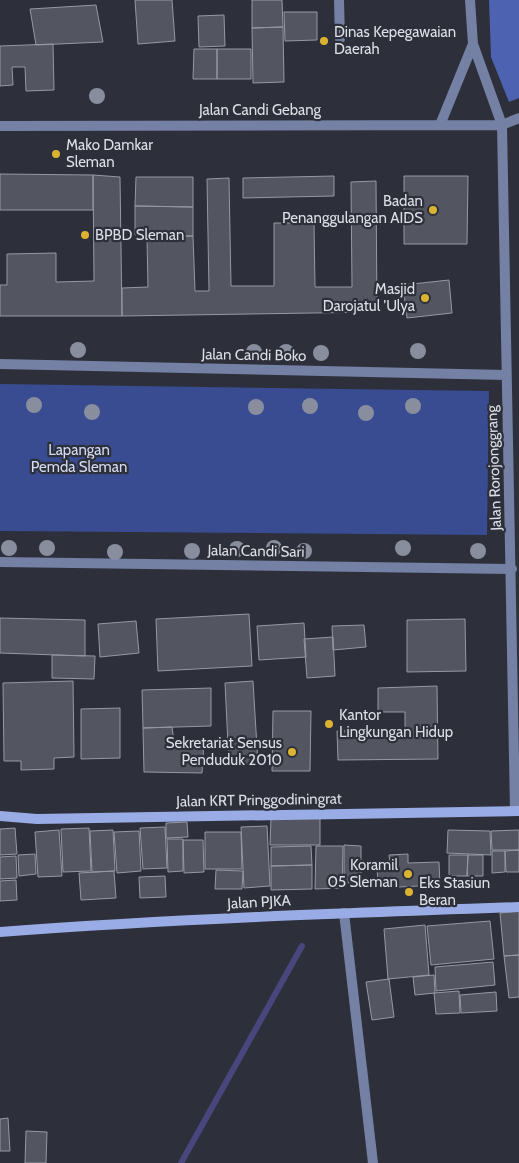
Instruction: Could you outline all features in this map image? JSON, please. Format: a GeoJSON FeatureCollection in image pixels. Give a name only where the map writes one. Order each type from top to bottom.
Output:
{"type":"FeatureCollection","features":[{"type":"Feature","properties":{"kind":"main road","name":"Jalan KRT Pringgodiningrat"},"geometry":{"type":"LineString","coordinates":[[0,816],[37,819],[517,811]]}},
{"type":"Feature","properties":{"kind":"main road","name":"Jalan PJKA"},"geometry":{"type":"LineString","coordinates":[[0,932],[344,913],[519,907]]}},
{"type":"Feature","properties":{"kind":"street"},"geometry":{"type":"LineString","coordinates":[[340,0],[340,39]]}},
{"type":"Feature","properties":{"kind":"street"},"geometry":{"type":"LineString","coordinates":[[440,124],[474,44],[470,0]]}},
{"type":"Feature","properties":{"kind":"street","name":"Jalan Rorojonggrang"},"geometry":{"type":"LineString","coordinates":[[474,44],[502,125],[506,374],[515,569],[517,811]]}},
{"type":"Feature","properties":{"kind":"street","name":"Jalan Candi Gebang"},"geometry":{"type":"LineString","coordinates":[[0,126],[502,125],[519,118]]}},
{"type":"Feature","properties":{"kind":"street","name":"Jalan Candi Boko"},"geometry":{"type":"LineString","coordinates":[[0,364],[506,374]]}},
{"type":"Feature","properties":{"kind":"street","name":"Jalan Candi Sari"},"geometry":{"type":"LineString","coordinates":[[0,562],[515,569]]}},
{"type":"Feature","properties":{"kind":"street"},"geometry":{"type":"LineString","coordinates":[[344,913],[373,1163]]}},
{"type":"Feature","properties":{"kind":"green space","name":"Lapangan Pemda Sleman"},"geometry":{"type":"Polygon","coordinates":[[[0,384],[489,391],[487,535],[0,531],[0,384]]]}},
{"type":"Feature","properties":{"kind":"shaded area"},"geometry":{"type":"Polygon","coordinates":[[[489,0],[519,0],[519,98],[509,102],[491,57],[489,0]]]}},
{"type":"Feature","properties":{"kind":"building"},"geometry":{"type":"Polygon","coordinates":[[[135,0],[172,0],[175,41],[138,44],[135,0]]]}},
{"type":"Feature","properties":{"kind":"building"},"geometry":{"type":"Polygon","coordinates":[[[252,0],[282,0],[283,27],[252,28],[252,0]]]}},
{"type":"Feature","properties":{"kind":"building"},"geometry":{"type":"Polygon","coordinates":[[[96,5],[103,42],[36,45],[30,9],[96,5]]]}},
{"type":"Feature","properties":{"kind":"building"},"geometry":{"type":"Polygon","coordinates":[[[284,12],[317,12],[317,40],[285,41],[284,12]]]}},
{"type":"Feature","properties":{"kind":"building"},"geometry":{"type":"Polygon","coordinates":[[[224,15],[225,46],[199,47],[198,16],[224,15]]]}},
{"type":"Feature","properties":{"kind":"building"},"geometry":{"type":"Polygon","coordinates":[[[283,27],[284,82],[253,83],[252,28],[283,27]]]}},
{"type":"Feature","properties":{"kind":"building"},"geometry":{"type":"Polygon","coordinates":[[[53,44],[54,90],[26,91],[25,67],[12,67],[13,85],[0,86],[0,46],[53,44]]]}},
{"type":"Feature","properties":{"kind":"building"},"geometry":{"type":"Polygon","coordinates":[[[194,49],[217,49],[217,79],[193,79],[194,49]]]}},
{"type":"Feature","properties":{"kind":"building"},"geometry":{"type":"Polygon","coordinates":[[[217,49],[251,49],[251,79],[217,79],[217,49]]]}},
{"type":"Feature","properties":{"kind":"building"},"geometry":{"type":"Polygon","coordinates":[[[0,174],[93,175],[93,210],[0,210],[0,174]]]}},
{"type":"Feature","properties":{"kind":"building"},"geometry":{"type":"Polygon","coordinates":[[[93,175],[120,177],[122,316],[0,316],[0,285],[7,285],[7,254],[56,253],[56,282],[94,281],[93,175]]]}},
{"type":"Feature","properties":{"kind":"building"},"geometry":{"type":"Polygon","coordinates":[[[334,176],[334,196],[243,198],[243,178],[334,176]]]}},
{"type":"Feature","properties":{"kind":"building"},"geometry":{"type":"Polygon","coordinates":[[[404,176],[468,176],[467,244],[404,244],[404,176]]]}},
{"type":"Feature","properties":{"kind":"building"},"geometry":{"type":"Polygon","coordinates":[[[136,177],[193,177],[193,207],[135,206],[136,177]]]}},
{"type":"Feature","properties":{"kind":"building"},"geometry":{"type":"Polygon","coordinates":[[[229,178],[231,286],[274,286],[274,223],[314,223],[315,287],[352,287],[351,182],[376,181],[377,312],[122,316],[122,288],[148,287],[147,238],[193,236],[195,291],[209,291],[207,179],[229,178]]]}},
{"type":"Feature","properties":{"kind":"building"},"geometry":{"type":"Polygon","coordinates":[[[135,206],[193,207],[193,236],[135,235],[135,206]]]}},
{"type":"Feature","properties":{"kind":"building"},"geometry":{"type":"Polygon","coordinates":[[[449,280],[452,313],[407,318],[403,285],[449,280]]]}},
{"type":"Feature","properties":{"kind":"building"},"geometry":{"type":"Polygon","coordinates":[[[249,614],[252,666],[158,671],[156,619],[249,614]]]}},
{"type":"Feature","properties":{"kind":"building"},"geometry":{"type":"Polygon","coordinates":[[[0,618],[85,620],[85,656],[0,653],[0,618]]]}},
{"type":"Feature","properties":{"kind":"building"},"geometry":{"type":"Polygon","coordinates":[[[465,619],[466,671],[407,672],[407,620],[465,619]]]}},
{"type":"Feature","properties":{"kind":"building"},"geometry":{"type":"Polygon","coordinates":[[[136,621],[139,653],[100,657],[98,624],[136,621]]]}},
{"type":"Feature","properties":{"kind":"building"},"geometry":{"type":"Polygon","coordinates":[[[304,623],[306,657],[259,660],[257,626],[304,623]]]}},
{"type":"Feature","properties":{"kind":"building"},"geometry":{"type":"Polygon","coordinates":[[[364,625],[366,647],[333,650],[332,626],[364,625]]]}},
{"type":"Feature","properties":{"kind":"building"},"geometry":{"type":"Polygon","coordinates":[[[333,637],[335,676],[307,678],[304,639],[333,637]]]}},
{"type":"Feature","properties":{"kind":"building"},"geometry":{"type":"Polygon","coordinates":[[[52,655],[95,656],[94,679],[52,678],[52,655]]]}},
{"type":"Feature","properties":{"kind":"building"},"geometry":{"type":"Polygon","coordinates":[[[73,681],[74,757],[54,758],[54,769],[21,770],[21,761],[4,761],[3,683],[73,681]]]}},
{"type":"Feature","properties":{"kind":"building"},"geometry":{"type":"Polygon","coordinates":[[[253,681],[258,764],[229,765],[225,683],[253,681]]]}},
{"type":"Feature","properties":{"kind":"building"},"geometry":{"type":"Polygon","coordinates":[[[437,686],[438,759],[338,760],[337,731],[405,730],[405,712],[378,712],[378,688],[437,686]]]}},
{"type":"Feature","properties":{"kind":"building"},"geometry":{"type":"Polygon","coordinates":[[[211,688],[211,726],[143,728],[142,690],[211,688]]]}},
{"type":"Feature","properties":{"kind":"building"},"geometry":{"type":"Polygon","coordinates":[[[120,708],[120,758],[81,759],[81,709],[120,708]]]}},
{"type":"Feature","properties":{"kind":"building"},"geometry":{"type":"Polygon","coordinates":[[[273,711],[311,711],[310,771],[272,771],[273,711]]]}},
{"type":"Feature","properties":{"kind":"building"},"geometry":{"type":"Polygon","coordinates":[[[172,727],[174,741],[204,742],[202,773],[144,772],[143,728],[172,727]]]}},
{"type":"Feature","properties":{"kind":"building"},"geometry":{"type":"Polygon","coordinates":[[[271,818],[320,818],[320,845],[270,845],[271,818]]]}},
{"type":"Feature","properties":{"kind":"building"},"geometry":{"type":"Polygon","coordinates":[[[187,822],[188,837],[166,838],[166,823],[187,822]]]}},
{"type":"Feature","properties":{"kind":"building"},"geometry":{"type":"Polygon","coordinates":[[[267,826],[270,886],[244,888],[241,827],[267,826]]]}},
{"type":"Feature","properties":{"kind":"building"},"geometry":{"type":"Polygon","coordinates":[[[165,827],[167,868],[143,869],[140,828],[165,827]]]}},
{"type":"Feature","properties":{"kind":"building"},"geometry":{"type":"Polygon","coordinates":[[[15,828],[17,854],[0,855],[0,829],[15,828]]]}},
{"type":"Feature","properties":{"kind":"building"},"geometry":{"type":"Polygon","coordinates":[[[89,828],[91,871],[63,872],[61,829],[89,828]]]}},
{"type":"Feature","properties":{"kind":"building"},"geometry":{"type":"Polygon","coordinates":[[[59,830],[62,876],[38,877],[35,832],[59,830]]]}},
{"type":"Feature","properties":{"kind":"building"},"geometry":{"type":"Polygon","coordinates":[[[113,830],[115,871],[92,872],[90,831],[113,830]]]}},
{"type":"Feature","properties":{"kind":"building"},"geometry":{"type":"Polygon","coordinates":[[[448,830],[490,831],[491,855],[447,853],[448,830]]]}},
{"type":"Feature","properties":{"kind":"building"},"geometry":{"type":"Polygon","coordinates":[[[519,830],[519,850],[492,850],[491,831],[519,830]]]}},
{"type":"Feature","properties":{"kind":"building"},"geometry":{"type":"Polygon","coordinates":[[[139,831],[141,871],[117,873],[114,832],[139,831]]]}},
{"type":"Feature","properties":{"kind":"building"},"geometry":{"type":"Polygon","coordinates":[[[205,832],[241,832],[242,869],[205,869],[205,832]]]}},
{"type":"Feature","properties":{"kind":"building"},"geometry":{"type":"Polygon","coordinates":[[[167,839],[183,839],[183,871],[168,872],[167,839]]]}},
{"type":"Feature","properties":{"kind":"building"},"geometry":{"type":"Polygon","coordinates":[[[183,840],[203,840],[204,872],[184,873],[183,840]]]}},
{"type":"Feature","properties":{"kind":"building"},"geometry":{"type":"Polygon","coordinates":[[[344,845],[361,846],[361,883],[344,883],[344,845]]]}},
{"type":"Feature","properties":{"kind":"building"},"geometry":{"type":"Polygon","coordinates":[[[311,846],[312,865],[271,866],[271,847],[311,846]]]}},
{"type":"Feature","properties":{"kind":"building"},"geometry":{"type":"Polygon","coordinates":[[[316,846],[343,846],[342,888],[315,889],[316,846]]]}},
{"type":"Feature","properties":{"kind":"building"},"geometry":{"type":"Polygon","coordinates":[[[519,850],[519,872],[506,872],[505,851],[519,850]]]}},
{"type":"Feature","properties":{"kind":"building"},"geometry":{"type":"Polygon","coordinates":[[[492,851],[505,851],[505,872],[492,873],[492,851]]]}},
{"type":"Feature","properties":{"kind":"building"},"geometry":{"type":"Polygon","coordinates":[[[35,854],[36,874],[19,876],[18,855],[35,854]]]}},
{"type":"Feature","properties":{"kind":"building","name":"Koramil 05 Sleman"},"geometry":{"type":"Polygon","coordinates":[[[408,854],[408,863],[439,862],[440,885],[378,888],[377,864],[390,864],[389,855],[408,854]]]}},
{"type":"Feature","properties":{"kind":"building"},"geometry":{"type":"Polygon","coordinates":[[[449,855],[468,855],[467,876],[449,876],[449,855]]]}},
{"type":"Feature","properties":{"kind":"building"},"geometry":{"type":"Polygon","coordinates":[[[468,855],[483,855],[483,876],[467,876],[468,855]]]}},
{"type":"Feature","properties":{"kind":"building"},"geometry":{"type":"Polygon","coordinates":[[[16,856],[17,878],[0,879],[0,857],[16,856]]]}},
{"type":"Feature","properties":{"kind":"building"},"geometry":{"type":"Polygon","coordinates":[[[312,865],[312,889],[271,890],[271,866],[312,865]]]}},
{"type":"Feature","properties":{"kind":"building"},"geometry":{"type":"Polygon","coordinates":[[[216,870],[243,871],[242,889],[215,889],[216,870]]]}},
{"type":"Feature","properties":{"kind":"building"},"geometry":{"type":"Polygon","coordinates":[[[114,871],[116,898],[81,900],[79,873],[114,871]]]}},
{"type":"Feature","properties":{"kind":"building"},"geometry":{"type":"Polygon","coordinates":[[[165,876],[166,897],[140,898],[139,877],[165,876]]]}},
{"type":"Feature","properties":{"kind":"building"},"geometry":{"type":"Polygon","coordinates":[[[16,880],[17,900],[0,901],[0,881],[16,880]]]}},
{"type":"Feature","properties":{"kind":"building"},"geometry":{"type":"Polygon","coordinates":[[[519,911],[519,955],[504,956],[500,913],[519,911]]]}},
{"type":"Feature","properties":{"kind":"building"},"geometry":{"type":"Polygon","coordinates":[[[490,921],[494,959],[431,965],[427,926],[490,921]]]}},
{"type":"Feature","properties":{"kind":"building"},"geometry":{"type":"Polygon","coordinates":[[[425,925],[429,975],[388,979],[384,929],[425,925]]]}},
{"type":"Feature","properties":{"kind":"building"},"geometry":{"type":"Polygon","coordinates":[[[519,955],[519,997],[509,998],[504,956],[519,955]]]}},
{"type":"Feature","properties":{"kind":"building"},"geometry":{"type":"Polygon","coordinates":[[[493,962],[495,985],[436,991],[435,967],[493,962]]]}},
{"type":"Feature","properties":{"kind":"building"},"geometry":{"type":"Polygon","coordinates":[[[434,975],[435,993],[415,995],[413,977],[434,975]]]}},
{"type":"Feature","properties":{"kind":"building"},"geometry":{"type":"Polygon","coordinates":[[[389,979],[394,1017],[372,1020],[366,982],[389,979]]]}},
{"type":"Feature","properties":{"kind":"building"},"geometry":{"type":"Polygon","coordinates":[[[459,991],[460,1013],[436,1014],[434,993],[459,991]]]}},
{"type":"Feature","properties":{"kind":"building"},"geometry":{"type":"Polygon","coordinates":[[[496,992],[497,1011],[461,1013],[460,995],[496,992]]]}},
{"type":"Feature","properties":{"kind":"building"},"geometry":{"type":"Polygon","coordinates":[[[8,1118],[10,1151],[0,1151],[0,1119],[8,1118]]]}},
{"type":"Feature","properties":{"kind":"building"},"geometry":{"type":"Polygon","coordinates":[[[26,1131],[47,1132],[46,1163],[25,1163],[26,1131]]]}},
{"type":"Feature","properties":{"kind":"waterway"},"geometry":{"type":"LineString","coordinates":[[181,1163],[302,946]]}},
{"type":"Feature","properties":{"kind":"place","name":"Dinas Kepegawaian Daerah"},"geometry":{"type":"Point","coordinates":[324,41]}},
{"type":"Feature","properties":{"kind":"place","name":"Mako Damkar Sleman"},"geometry":{"type":"Point","coordinates":[56,154]}},
{"type":"Feature","properties":{"kind":"place","name":"Badan Penanggulangan AIDS"},"geometry":{"type":"Point","coordinates":[433,210]}},
{"type":"Feature","properties":{"kind":"place","name":"BPBD Sleman"},"geometry":{"type":"Point","coordinates":[85,235]}},
{"type":"Feature","properties":{"kind":"place","name":"Masjid Darojatul 'Ulya"},"geometry":{"type":"Point","coordinates":[425,298]}},
{"type":"Feature","properties":{"kind":"place","name":"Kantor Lingkungan Hidup"},"geometry":{"type":"Point","coordinates":[329,724]}},
{"type":"Feature","properties":{"kind":"place","name":"Sekretariat Sensus Penduduk 2010"},"geometry":{"type":"Point","coordinates":[292,752]}},
{"type":"Feature","properties":{"kind":"place","name":"Koramil 05 Sleman"},"geometry":{"type":"Point","coordinates":[408,874]}},
{"type":"Feature","properties":{"kind":"place","name":"Eks Stasiun Beran"},"geometry":{"type":"Point","coordinates":[409,892]}}]}
